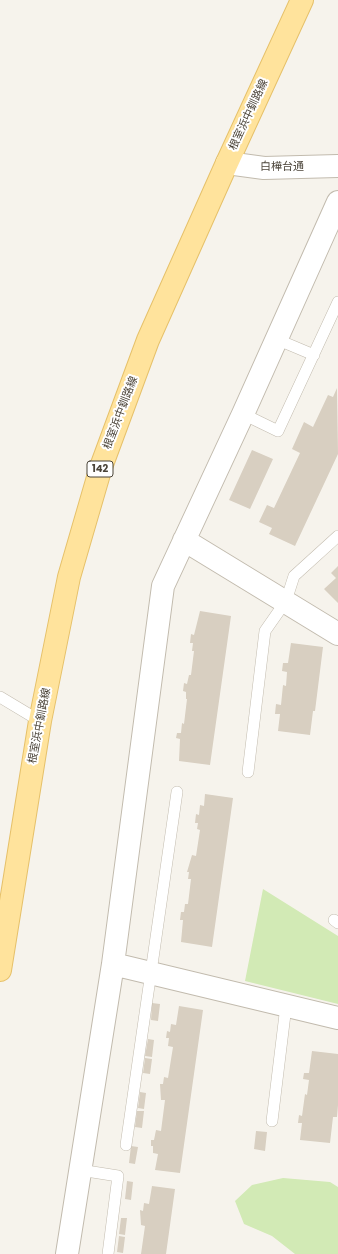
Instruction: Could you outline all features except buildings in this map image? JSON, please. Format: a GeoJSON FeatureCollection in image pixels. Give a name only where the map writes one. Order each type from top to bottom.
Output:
{"type":"FeatureCollection","features":[{"type":"Feature","properties":{"kind":"main road","name":"根室浜中釧路線"},"geometry":{"type":"LineString","coordinates":[[0,970],[40,721],[70,578],[101,467],[148,340],[302,0]]}},
{"type":"Feature","properties":{"kind":"street","name":"白樺台通"},"geometry":{"type":"LineString","coordinates":[[227,163],[264,168],[338,166]]}},
{"type":"Feature","properties":{"kind":"street"},"geometry":{"type":"LineString","coordinates":[[67,1254],[112,964],[163,586],[243,414],[338,202]]}},
{"type":"Feature","properties":{"kind":"street"},"geometry":{"type":"LineString","coordinates":[[184,540],[338,634]]}},
{"type":"Feature","properties":{"kind":"street"},"geometry":{"type":"LineString","coordinates":[[112,964],[338,1018]]}},
{"type":"Feature","properties":{"kind":"lane"},"geometry":{"type":"LineString","coordinates":[[243,414],[278,431],[338,302]]}},
{"type":"Feature","properties":{"kind":"lane"},"geometry":{"type":"LineString","coordinates":[[276,339],[314,355]]}},
{"type":"Feature","properties":{"kind":"lane"},"geometry":{"type":"LineString","coordinates":[[248,772],[265,631],[286,601],[294,576],[338,536]]}},
{"type":"Feature","properties":{"kind":"lane"},"geometry":{"type":"LineString","coordinates":[[0,697],[40,721]]}},
{"type":"Feature","properties":{"kind":"lane"},"geometry":{"type":"LineString","coordinates":[[126,1145],[177,792]]}},
{"type":"Feature","properties":{"kind":"lane"},"geometry":{"type":"LineString","coordinates":[[272,1121],[286,1006]]}},
{"type":"Feature","properties":{"kind":"lane"},"geometry":{"type":"LineString","coordinates":[[80,1170],[118,1176],[108,1254]]}},
{"type":"Feature","properties":{"kind":"green space"},"geometry":{"type":"Polygon","coordinates":[[[263,889],[338,936],[338,1004],[245,981],[263,889]]]}},
{"type":"Feature","properties":{"kind":"green space"},"geometry":{"type":"Polygon","coordinates":[[[283,1178],[330,1182],[338,1187],[338,1254],[295,1254],[272,1236],[244,1224],[235,1201],[252,1185],[283,1178]]]}}]}
